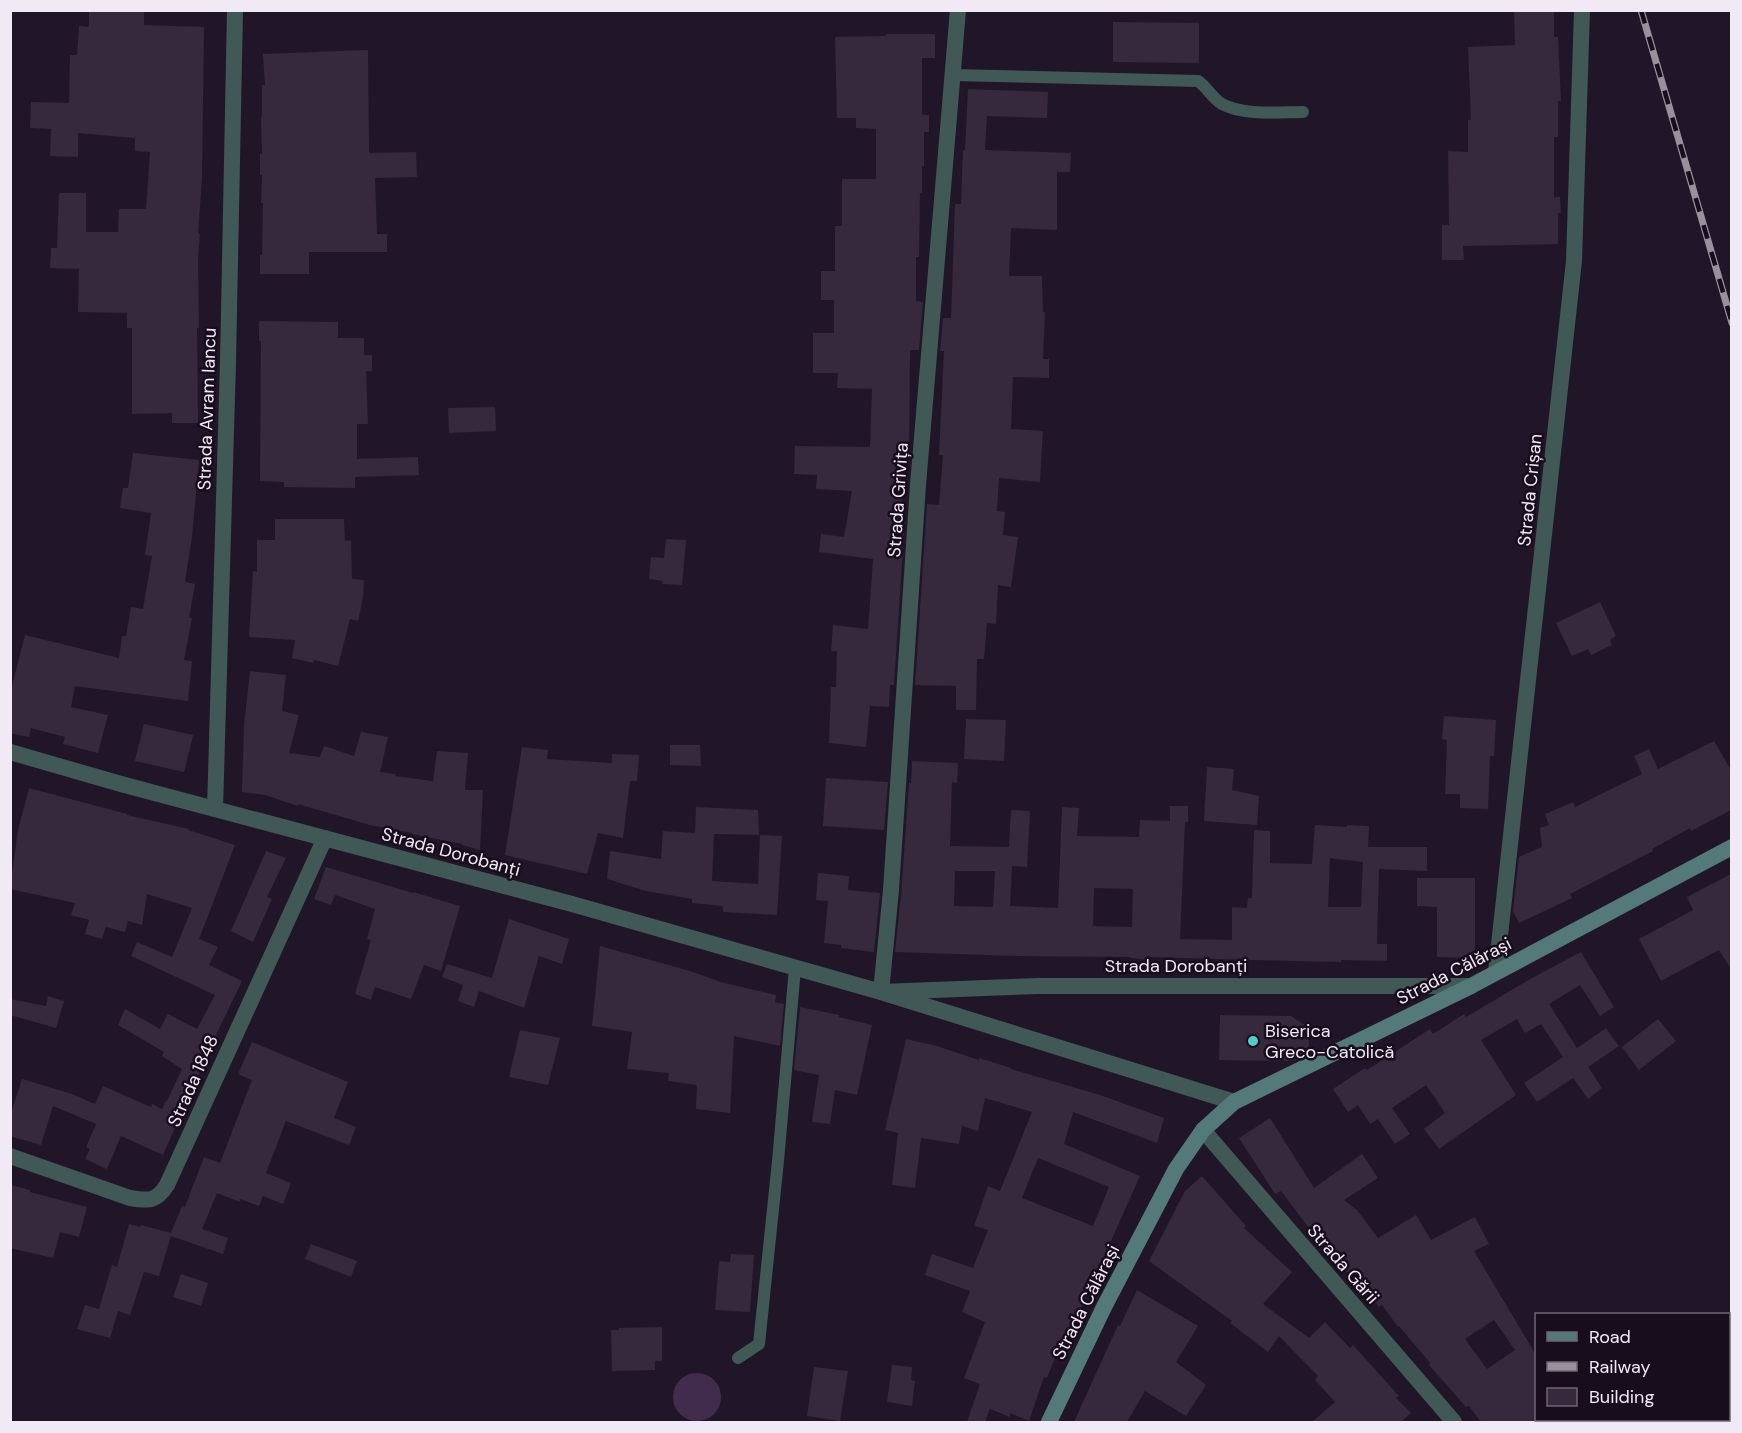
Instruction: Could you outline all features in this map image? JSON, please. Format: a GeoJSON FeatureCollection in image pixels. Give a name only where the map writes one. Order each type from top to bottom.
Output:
{"type":"FeatureCollection","features":[{"type":"Feature","properties":{"kind":"main road","name":"Strada Călărași"},"geometry":{"type":"LineString","coordinates":[[1049,1422],[1104,1307],[1170,1180],[1203,1130],[1234,1102],[1471,986],[1731,846]]}},
{"type":"Feature","properties":{"kind":"street","name":"Strada Avram Iancu"},"geometry":{"type":"LineString","coordinates":[[215,809],[228,362],[235,10]]}},
{"type":"Feature","properties":{"kind":"street","name":"Strada Grivița"},"geometry":{"type":"LineString","coordinates":[[881,992],[891,890],[918,485],[958,10]]}},
{"type":"Feature","properties":{"kind":"street","name":"Strada Crișan"},"geometry":{"type":"LineString","coordinates":[[1496,972],[1574,261],[1582,10]]}},
{"type":"Feature","properties":{"kind":"street","name":"Strada Dorobanți"},"geometry":{"type":"LineString","coordinates":[[10,752],[572,904],[881,992],[1234,1102]]}},
{"type":"Feature","properties":{"kind":"street","name":"Strada 1848"},"geometry":{"type":"LineString","coordinates":[[10,1156],[130,1198],[147,1200],[160,1196],[325,838]]}},
{"type":"Feature","properties":{"kind":"street","name":"Strada Dorobanți"},"geometry":{"type":"LineString","coordinates":[[881,992],[1038,986],[1471,986]]}},
{"type":"Feature","properties":{"kind":"street","name":"Strada Gării"},"geometry":{"type":"LineString","coordinates":[[1203,1130],[1454,1422]]}},
{"type":"Feature","properties":{"kind":"lane"},"geometry":{"type":"LineString","coordinates":[[952,75],[1198,81],[1219,102],[1240,111],[1303,112]]}},
{"type":"Feature","properties":{"kind":"lane"},"geometry":{"type":"LineString","coordinates":[[738,1358],[759,1344],[795,968]]}},
{"type":"Feature","properties":{"kind":"shaded area"},"geometry":{"type":"Polygon","coordinates":[[[697,1373],[714,1380],[721,1397],[714,1414],[697,1421],[680,1414],[673,1397],[680,1380],[697,1373]]]}},
{"type":"Feature","properties":{"kind":"building"},"geometry":{"type":"Polygon","coordinates":[[[89,10],[144,10],[144,25],[204,27],[202,178],[198,234],[200,234],[199,328],[197,328],[198,423],[172,423],[172,413],[132,414],[132,328],[127,328],[127,313],[78,312],[79,269],[50,268],[51,248],[57,248],[59,193],[86,193],[86,232],[118,232],[119,209],[146,209],[150,152],[135,151],[135,138],[78,133],[78,157],[50,156],[51,129],[30,128],[31,102],[69,103],[70,55],[77,55],[79,26],[89,27],[89,10]]]}},
{"type":"Feature","properties":{"kind":"building"},"geometry":{"type":"Polygon","coordinates":[[[1514,10],[1554,10],[1554,37],[1558,37],[1561,101],[1558,101],[1558,137],[1554,137],[1554,197],[1560,197],[1561,213],[1558,213],[1558,244],[1463,246],[1464,260],[1442,260],[1442,225],[1449,225],[1448,151],[1468,152],[1468,120],[1471,120],[1468,47],[1515,45],[1514,10]]]}},
{"type":"Feature","properties":{"kind":"building"},"geometry":{"type":"Polygon","coordinates":[[[1113,22],[1199,23],[1199,63],[1113,62],[1113,22]]]}},
{"type":"Feature","properties":{"kind":"building"},"geometry":{"type":"Polygon","coordinates":[[[886,34],[935,34],[935,58],[922,58],[922,115],[929,115],[929,132],[924,132],[919,257],[916,257],[916,301],[923,302],[919,350],[910,350],[909,452],[906,452],[902,502],[906,502],[894,685],[890,685],[889,707],[870,706],[866,747],[829,743],[831,687],[836,687],[837,651],[831,651],[833,625],[868,629],[873,559],[819,552],[821,534],[844,537],[852,491],[816,489],[817,475],[794,474],[795,446],[870,447],[872,389],[837,388],[838,373],[813,373],[813,333],[834,333],[834,300],[821,300],[821,271],[835,271],[835,226],[842,226],[842,179],[876,179],[876,129],[856,128],[856,118],[837,118],[835,37],[886,36],[886,34]]]}},
{"type":"Feature","properties":{"kind":"building"},"geometry":{"type":"Polygon","coordinates":[[[368,50],[369,153],[416,152],[417,177],[375,178],[377,234],[387,234],[387,252],[309,252],[309,274],[260,274],[263,203],[261,203],[260,154],[262,154],[262,85],[265,85],[263,54],[368,50]]]}},
{"type":"Feature","properties":{"kind":"building"},"geometry":{"type":"Polygon","coordinates":[[[968,89],[1048,92],[1047,118],[987,116],[985,150],[1071,153],[1070,172],[1057,172],[1057,230],[1011,228],[1009,276],[1042,276],[1043,312],[1045,312],[1043,359],[1049,359],[1049,378],[1013,377],[1011,429],[1043,431],[1040,482],[999,478],[997,511],[1005,512],[1003,535],[1018,537],[1011,587],[998,585],[996,624],[987,623],[984,659],[977,659],[976,710],[956,710],[956,686],[915,685],[927,504],[939,505],[943,455],[939,455],[944,351],[940,351],[943,318],[951,318],[955,204],[961,204],[968,89]]]}},
{"type":"Feature","properties":{"kind":"building"},"geometry":{"type":"Polygon","coordinates":[[[259,321],[338,322],[338,338],[364,338],[364,355],[372,355],[372,371],[366,371],[368,424],[357,424],[357,459],[418,457],[419,475],[355,477],[355,488],[284,487],[284,482],[260,481],[261,341],[259,341],[259,321]]]}},
{"type":"Feature","properties":{"kind":"building"},"geometry":{"type":"Polygon","coordinates":[[[495,407],[496,431],[449,433],[448,408],[495,407]]]}},
{"type":"Feature","properties":{"kind":"building"},"geometry":{"type":"Polygon","coordinates":[[[133,453],[199,460],[192,537],[185,582],[195,584],[189,618],[192,618],[184,660],[192,661],[188,701],[75,686],[71,707],[108,715],[98,753],[63,744],[65,737],[31,728],[29,737],[10,733],[10,694],[25,635],[119,658],[122,636],[126,636],[131,607],[143,609],[152,556],[145,555],[151,513],[120,508],[123,488],[128,488],[133,453]]]}},
{"type":"Feature","properties":{"kind":"building"},"geometry":{"type":"Polygon","coordinates":[[[275,519],[344,519],[345,541],[351,540],[352,579],[364,580],[358,621],[350,619],[338,666],[292,658],[295,640],[249,637],[253,571],[257,572],[257,540],[275,540],[275,519]]]}},
{"type":"Feature","properties":{"kind":"building"},"geometry":{"type":"Polygon","coordinates":[[[666,539],[686,540],[682,585],[662,584],[663,581],[649,579],[651,557],[664,558],[666,539]]]}},
{"type":"Feature","properties":{"kind":"building"},"geometry":{"type":"Polygon","coordinates":[[[1600,602],[1616,636],[1610,640],[1612,645],[1591,655],[1588,649],[1572,656],[1556,623],[1600,602]]]}},
{"type":"Feature","properties":{"kind":"building"},"geometry":{"type":"Polygon","coordinates":[[[250,671],[286,675],[282,711],[299,715],[289,753],[320,757],[324,746],[354,756],[361,732],[388,737],[380,772],[433,781],[437,751],[468,753],[465,790],[483,790],[480,850],[462,844],[370,825],[265,795],[242,792],[244,725],[250,671]]]}},
{"type":"Feature","properties":{"kind":"building"},"geometry":{"type":"Polygon","coordinates":[[[1444,716],[1496,720],[1494,756],[1490,756],[1488,809],[1460,808],[1460,794],[1445,794],[1447,740],[1442,739],[1444,716]]]}},
{"type":"Feature","properties":{"kind":"building"},"geometry":{"type":"Polygon","coordinates":[[[966,719],[1006,720],[1004,761],[964,759],[966,719]]]}},
{"type":"Feature","properties":{"kind":"building"},"geometry":{"type":"Polygon","coordinates":[[[144,724],[193,735],[184,772],[135,761],[144,724]]]}},
{"type":"Feature","properties":{"kind":"building"},"geometry":{"type":"Polygon","coordinates":[[[1714,741],[1731,770],[1731,810],[1691,831],[1690,828],[1652,849],[1653,851],[1570,894],[1572,898],[1519,923],[1513,911],[1519,857],[1542,847],[1540,828],[1549,825],[1545,814],[1573,802],[1575,807],[1642,774],[1634,756],[1649,749],[1658,769],[1714,741]]]}},
{"type":"Feature","properties":{"kind":"building"},"geometry":{"type":"Polygon","coordinates":[[[670,745],[700,745],[701,766],[670,765],[670,745]]]}},
{"type":"Feature","properties":{"kind":"building"},"geometry":{"type":"Polygon","coordinates":[[[522,747],[548,750],[547,759],[612,763],[612,754],[639,755],[637,781],[630,781],[623,838],[598,833],[587,874],[505,855],[522,747]]]}},
{"type":"Feature","properties":{"kind":"building"},"geometry":{"type":"Polygon","coordinates":[[[912,761],[958,763],[957,783],[952,782],[950,846],[1009,847],[1011,810],[1030,811],[1027,867],[1012,866],[1010,906],[1058,908],[1062,807],[1079,808],[1077,836],[1139,837],[1140,820],[1170,821],[1170,806],[1188,806],[1188,822],[1185,822],[1180,939],[1232,940],[1232,907],[1247,908],[1248,898],[1252,898],[1254,830],[1270,831],[1270,863],[1312,864],[1315,825],[1369,826],[1368,847],[1427,847],[1427,871],[1379,869],[1377,944],[1387,944],[1387,961],[1149,957],[1149,960],[1131,957],[895,952],[909,783],[911,783],[912,761]],[[1330,858],[1328,907],[1361,907],[1363,862],[1330,858]],[[955,871],[954,906],[993,907],[995,871],[955,871]],[[1094,888],[1093,926],[1132,927],[1133,889],[1094,888]]]}},
{"type":"Feature","properties":{"kind":"building"},"geometry":{"type":"Polygon","coordinates":[[[1207,767],[1234,769],[1232,790],[1259,796],[1257,825],[1204,821],[1207,767]]]}},
{"type":"Feature","properties":{"kind":"building"},"geometry":{"type":"Polygon","coordinates":[[[826,778],[888,782],[884,830],[823,826],[826,778]]]}},
{"type":"Feature","properties":{"kind":"building"},"geometry":{"type":"Polygon","coordinates":[[[29,788],[127,815],[189,829],[235,845],[199,939],[218,947],[209,965],[242,981],[163,1155],[121,1136],[107,1169],[85,1159],[90,1149],[86,1147],[96,1124],[53,1106],[41,1145],[10,1136],[10,1116],[22,1079],[72,1094],[95,1104],[103,1086],[151,1107],[152,1104],[162,1109],[182,1069],[162,1056],[164,1052],[118,1025],[125,1009],[160,1029],[168,1014],[197,1029],[215,995],[131,956],[137,942],[172,957],[192,908],[147,894],[142,925],[128,921],[125,932],[106,927],[102,939],[85,934],[89,920],[71,915],[75,903],[10,889],[18,830],[29,788]]]}},
{"type":"Feature","properties":{"kind":"building"},"geometry":{"type":"Polygon","coordinates":[[[696,807],[758,810],[759,835],[714,834],[712,881],[758,884],[760,835],[782,836],[777,915],[723,912],[723,906],[692,903],[692,899],[646,891],[607,879],[610,851],[661,859],[663,831],[695,833],[696,807]]]}},
{"type":"Feature","properties":{"kind":"building"},"geometry":{"type":"Polygon","coordinates":[[[266,851],[286,858],[267,897],[272,899],[253,942],[231,931],[266,851]]]}},
{"type":"Feature","properties":{"kind":"building"},"geometry":{"type":"Polygon","coordinates":[[[326,867],[460,906],[441,971],[424,965],[411,999],[375,987],[371,1000],[355,994],[371,940],[367,939],[375,909],[335,895],[331,905],[314,899],[326,867]]]}},
{"type":"Feature","properties":{"kind":"building"},"geometry":{"type":"Polygon","coordinates":[[[818,873],[849,876],[848,890],[880,893],[874,952],[841,948],[841,945],[824,943],[828,901],[816,900],[818,873]]]}},
{"type":"Feature","properties":{"kind":"building"},"geometry":{"type":"Polygon","coordinates":[[[1731,874],[1731,969],[1719,950],[1661,981],[1639,939],[1693,910],[1687,897],[1731,874]]]}},
{"type":"Feature","properties":{"kind":"building"},"geometry":{"type":"Polygon","coordinates":[[[1417,878],[1475,878],[1475,958],[1437,957],[1437,907],[1417,906],[1417,878]]]}},
{"type":"Feature","properties":{"kind":"building"},"geometry":{"type":"Polygon","coordinates":[[[509,919],[569,939],[562,964],[539,956],[524,1008],[479,991],[474,1007],[458,1001],[463,985],[442,977],[447,964],[492,978],[509,919]]]}},
{"type":"Feature","properties":{"kind":"building"},"geometry":{"type":"Polygon","coordinates":[[[600,946],[724,983],[776,995],[775,1002],[784,1004],[780,1046],[734,1036],[730,1113],[696,1109],[697,1085],[668,1081],[669,1073],[627,1069],[632,1032],[592,1026],[600,946]]]}},
{"type":"Feature","properties":{"kind":"building"},"geometry":{"type":"Polygon","coordinates":[[[1581,952],[1614,1007],[1600,1016],[1580,985],[1549,1004],[1577,1048],[1606,1028],[1619,1046],[1588,1067],[1602,1088],[1588,1099],[1573,1078],[1537,1102],[1524,1083],[1563,1057],[1541,1024],[1525,1033],[1517,1019],[1481,1040],[1516,1095],[1439,1149],[1424,1129],[1445,1113],[1426,1085],[1392,1108],[1410,1134],[1395,1144],[1378,1119],[1370,1124],[1358,1105],[1348,1112],[1333,1089],[1430,1029],[1433,1034],[1464,1014],[1466,1017],[1581,952]]]}},
{"type":"Feature","properties":{"kind":"building"},"geometry":{"type":"Polygon","coordinates":[[[48,996],[64,1001],[56,1028],[10,1015],[10,999],[46,1006],[48,996]]]}},
{"type":"Feature","properties":{"kind":"building"},"geometry":{"type":"Polygon","coordinates":[[[800,1007],[872,1025],[857,1095],[835,1090],[830,1124],[812,1122],[819,1075],[794,1070],[800,1007]]]}},
{"type":"Feature","properties":{"kind":"building"},"geometry":{"type":"Polygon","coordinates":[[[1220,1015],[1291,1016],[1309,1028],[1309,1051],[1293,1061],[1219,1060],[1220,1015]]]}},
{"type":"Feature","properties":{"kind":"building"},"geometry":{"type":"Polygon","coordinates":[[[1658,1019],[1676,1041],[1639,1070],[1622,1047],[1658,1019]]]}},
{"type":"Feature","properties":{"kind":"building"},"geometry":{"type":"Polygon","coordinates":[[[520,1030],[560,1038],[548,1085],[509,1077],[520,1030]]]}},
{"type":"Feature","properties":{"kind":"building"},"geometry":{"type":"Polygon","coordinates":[[[906,1039],[937,1046],[979,1060],[979,1058],[1100,1095],[1164,1118],[1157,1143],[1073,1112],[1064,1144],[1140,1176],[1069,1335],[1065,1333],[1047,1378],[1044,1377],[1029,1421],[1010,1413],[1010,1417],[990,1409],[985,1422],[967,1422],[980,1384],[964,1378],[985,1322],[962,1312],[970,1291],[925,1275],[932,1254],[973,1268],[988,1230],[974,1226],[988,1186],[1000,1191],[1032,1112],[985,1098],[978,1131],[962,1126],[959,1144],[921,1138],[915,1188],[892,1185],[898,1133],[885,1130],[906,1039]],[[1038,1158],[1022,1198],[1093,1226],[1109,1187],[1038,1158]]]}},
{"type":"Feature","properties":{"kind":"building"},"geometry":{"type":"Polygon","coordinates":[[[252,1042],[348,1082],[334,1118],[356,1127],[349,1145],[286,1121],[266,1173],[291,1183],[283,1204],[263,1196],[259,1206],[217,1193],[202,1229],[228,1238],[223,1254],[171,1236],[159,1276],[144,1272],[130,1315],[118,1311],[110,1338],[77,1329],[85,1305],[99,1309],[112,1265],[117,1267],[129,1224],[171,1233],[182,1206],[185,1207],[204,1157],[220,1163],[252,1080],[238,1074],[252,1042]]]}},
{"type":"Feature","properties":{"kind":"building"},"geometry":{"type":"Polygon","coordinates":[[[1270,1118],[1314,1188],[1362,1154],[1378,1178],[1344,1200],[1357,1210],[1378,1238],[1416,1215],[1431,1240],[1475,1217],[1489,1244],[1474,1251],[1535,1353],[1535,1421],[1552,1422],[1481,1422],[1469,1406],[1466,1407],[1429,1365],[1430,1363],[1382,1305],[1379,1307],[1356,1276],[1352,1279],[1334,1254],[1332,1256],[1321,1244],[1281,1191],[1275,1194],[1239,1138],[1270,1118]],[[1494,1320],[1465,1339],[1487,1369],[1515,1350],[1494,1320]]]}},
{"type":"Feature","properties":{"kind":"building"},"geometry":{"type":"Polygon","coordinates":[[[1202,1176],[1246,1226],[1244,1228],[1292,1272],[1263,1304],[1309,1338],[1325,1322],[1350,1348],[1353,1345],[1399,1396],[1396,1398],[1411,1413],[1401,1422],[1312,1422],[1335,1402],[1315,1380],[1318,1376],[1279,1336],[1268,1352],[1230,1323],[1232,1321],[1149,1261],[1185,1191],[1202,1176]]]}},
{"type":"Feature","properties":{"kind":"building"},"geometry":{"type":"Polygon","coordinates":[[[10,1185],[87,1207],[79,1237],[60,1232],[53,1258],[10,1248],[10,1185]]]}},
{"type":"Feature","properties":{"kind":"building"},"geometry":{"type":"Polygon","coordinates":[[[311,1244],[357,1261],[351,1277],[305,1259],[311,1244]]]}},
{"type":"Feature","properties":{"kind":"building"},"geometry":{"type":"Polygon","coordinates":[[[731,1254],[754,1255],[750,1312],[715,1310],[719,1261],[730,1262],[731,1254]]]}},
{"type":"Feature","properties":{"kind":"building"},"geometry":{"type":"Polygon","coordinates":[[[181,1274],[208,1283],[201,1306],[173,1297],[181,1274]]]}},
{"type":"Feature","properties":{"kind":"building"},"geometry":{"type":"Polygon","coordinates":[[[1137,1290],[1198,1326],[1176,1362],[1206,1385],[1186,1416],[1145,1391],[1127,1422],[1074,1422],[1118,1325],[1120,1326],[1137,1290]]]}},
{"type":"Feature","properties":{"kind":"building"},"geometry":{"type":"Polygon","coordinates":[[[662,1327],[662,1361],[655,1361],[655,1370],[612,1371],[611,1330],[662,1327]]]}},
{"type":"Feature","properties":{"kind":"building"},"geometry":{"type":"Polygon","coordinates":[[[892,1365],[912,1367],[911,1380],[915,1381],[912,1406],[887,1402],[892,1365]]]}},
{"type":"Feature","properties":{"kind":"building"},"geometry":{"type":"Polygon","coordinates":[[[814,1367],[848,1371],[840,1421],[807,1416],[814,1367]]]}},
{"type":"Feature","properties":{"kind":"railway"},"geometry":{"type":"LineString","coordinates":[[1641,10],[1732,323]]}},
{"type":"Feature","properties":{"kind":"place","name":"Biserica Greco-Catolică"},"geometry":{"type":"Point","coordinates":[1253,1041]}}]}
